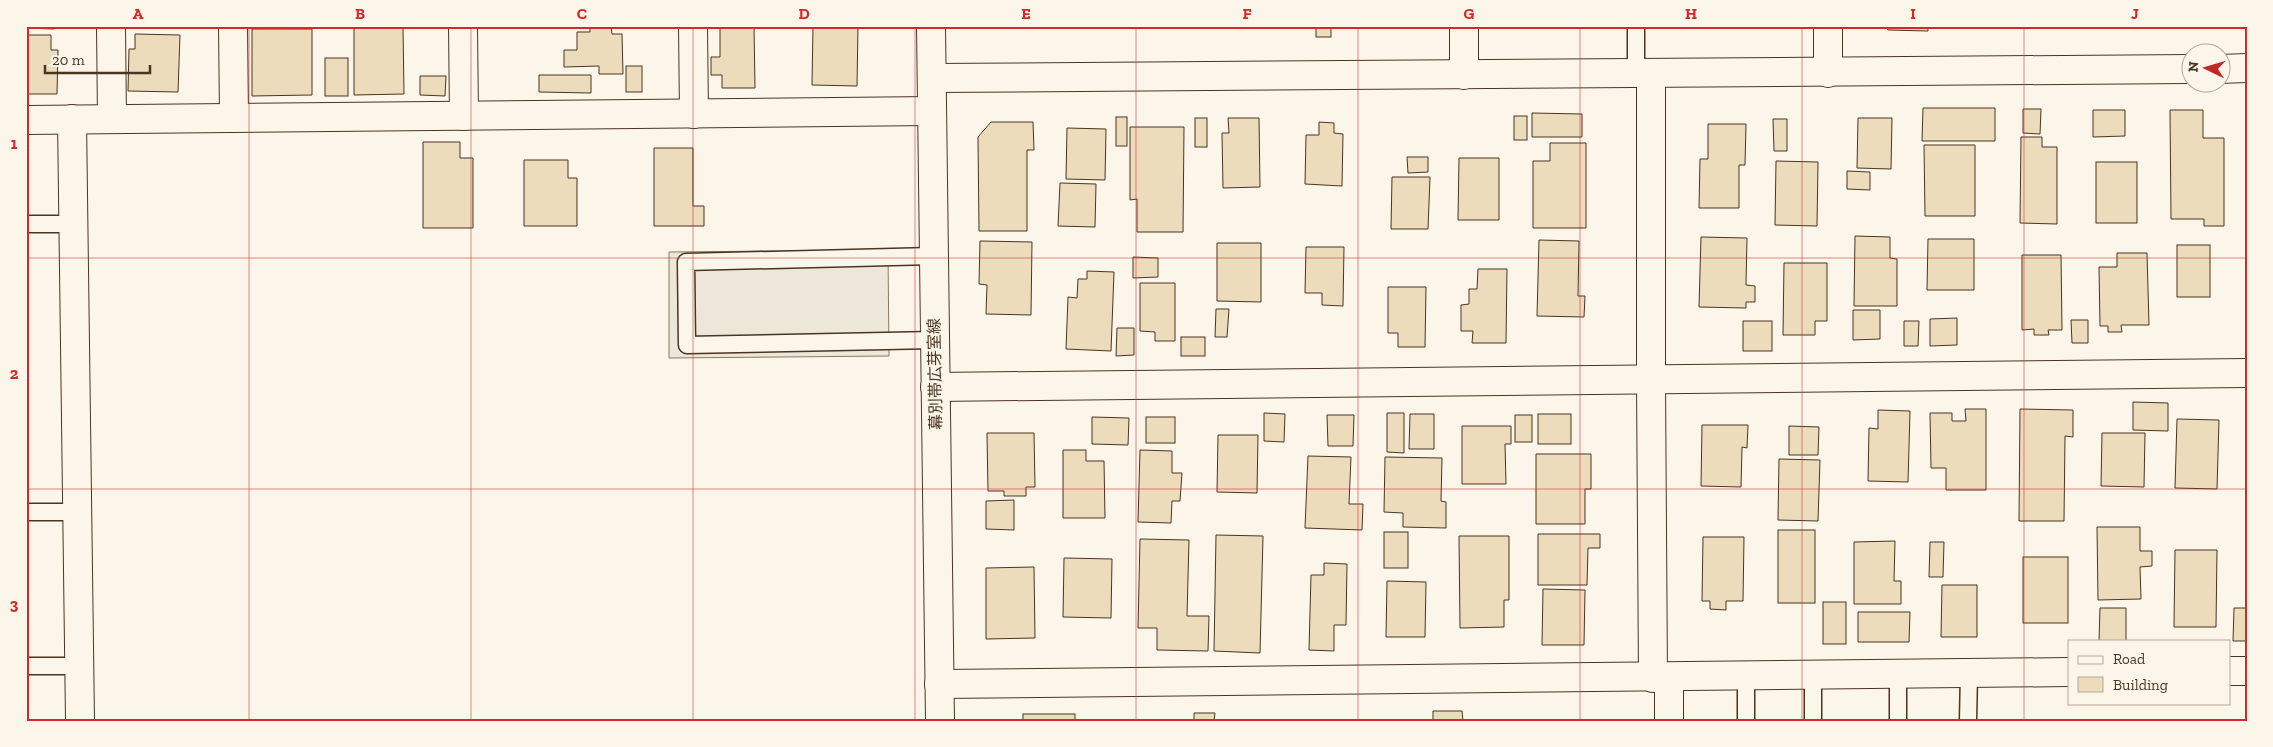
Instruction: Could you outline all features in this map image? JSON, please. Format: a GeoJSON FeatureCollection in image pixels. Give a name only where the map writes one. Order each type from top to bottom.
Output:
{"type":"FeatureCollection","features":[{"type":"Feature","properties":{"kind":"street"},"geometry":{"type":"LineString","coordinates":[[111,26],[112,119]]}},
{"type":"Feature","properties":{"kind":"street"},"geometry":{"type":"LineString","coordinates":[[233,26],[234,117]]}},
{"type":"Feature","properties":{"kind":"street"},"geometry":{"type":"LineString","coordinates":[[463,26],[464,116]]}},
{"type":"Feature","properties":{"kind":"street"},"geometry":{"type":"LineString","coordinates":[[693,26],[694,114]]}},
{"type":"Feature","properties":{"kind":"street","name":"幕別帯広芽室線"},"geometry":{"type":"LineString","coordinates":[[931,26],[940,721]]}},
{"type":"Feature","properties":{"kind":"street"},"geometry":{"type":"LineString","coordinates":[[1464,26],[1464,75]]}},
{"type":"Feature","properties":{"kind":"street"},"geometry":{"type":"LineString","coordinates":[[1828,26],[1828,72]]}},
{"type":"Feature","properties":{"kind":"street"},"geometry":{"type":"LineString","coordinates":[[2230,69],[2247,68]]}},
{"type":"Feature","properties":{"kind":"street"},"geometry":{"type":"LineString","coordinates":[[932,78],[2180,69]]}},
{"type":"Feature","properties":{"kind":"street"},"geometry":{"type":"LineString","coordinates":[[1644,74],[1651,381],[1661,677],[1669,721]]}},
{"type":"Feature","properties":{"kind":"street"},"geometry":{"type":"LineString","coordinates":[[26,120],[932,111]]}},
{"type":"Feature","properties":{"kind":"street"},"geometry":{"type":"LineString","coordinates":[[72,119],[80,721]]}},
{"type":"Feature","properties":{"kind":"street"},"geometry":{"type":"LineString","coordinates":[[935,388],[2247,373]]}},
{"type":"Feature","properties":{"kind":"street"},"geometry":{"type":"LineString","coordinates":[[2230,671],[2247,671]]}},
{"type":"Feature","properties":{"kind":"street"},"geometry":{"type":"LineString","coordinates":[[939,684],[2068,672]]}},
{"type":"Feature","properties":{"kind":"lane"},"geometry":{"type":"LineString","coordinates":[[1636,26],[1644,74]]}},
{"type":"Feature","properties":{"kind":"lane"},"geometry":{"type":"LineString","coordinates":[[26,224],[74,224]]}},
{"type":"Feature","properties":{"kind":"lane"},"geometry":{"type":"LineString","coordinates":[[934,256],[686,262],[687,345],[934,340]]}},
{"type":"Feature","properties":{"kind":"lane"},"geometry":{"type":"LineString","coordinates":[[26,512],[78,512]]}},
{"type":"Feature","properties":{"kind":"lane"},"geometry":{"type":"LineString","coordinates":[[26,666],[80,666]]}},
{"type":"Feature","properties":{"kind":"lane"},"geometry":{"type":"LineString","coordinates":[[1968,721],[1969,673]]}},
{"type":"Feature","properties":{"kind":"lane"},"geometry":{"type":"LineString","coordinates":[[1898,674],[1898,721]]}},
{"type":"Feature","properties":{"kind":"lane"},"geometry":{"type":"LineString","coordinates":[[1746,676],[1746,721]]}},
{"type":"Feature","properties":{"kind":"lane"},"geometry":{"type":"LineString","coordinates":[[1813,676],[1813,721]]}},
{"type":"Feature","properties":{"kind":"shaded area"},"geometry":{"type":"Polygon","coordinates":[[[888,250],[889,356],[669,358],[669,252],[888,250]]]}},
{"type":"Feature","properties":{"kind":"building"},"geometry":{"type":"Polygon","coordinates":[[[26,26],[54,26],[54,29],[26,28],[26,26]]]}},
{"type":"Feature","properties":{"kind":"building"},"geometry":{"type":"Polygon","coordinates":[[[590,26],[611,26],[612,34],[622,34],[623,74],[599,74],[599,66],[564,67],[564,50],[577,50],[577,32],[590,32],[590,26]]]}},
{"type":"Feature","properties":{"kind":"building"},"geometry":{"type":"Polygon","coordinates":[[[720,26],[754,26],[755,88],[722,88],[722,75],[711,75],[711,57],[720,57],[720,26]]]}},
{"type":"Feature","properties":{"kind":"building"},"geometry":{"type":"Polygon","coordinates":[[[813,26],[858,26],[857,86],[812,85],[813,26]]]}},
{"type":"Feature","properties":{"kind":"building"},"geometry":{"type":"Polygon","coordinates":[[[1316,26],[1331,26],[1331,37],[1316,37],[1316,26]]]}},
{"type":"Feature","properties":{"kind":"building"},"geometry":{"type":"Polygon","coordinates":[[[1885,26],[1928,26],[1928,31],[1888,30],[1885,26]]]}},
{"type":"Feature","properties":{"kind":"building"},"geometry":{"type":"Polygon","coordinates":[[[403,27],[404,94],[354,95],[354,28],[403,27]]]}},
{"type":"Feature","properties":{"kind":"building"},"geometry":{"type":"Polygon","coordinates":[[[252,29],[312,29],[312,95],[252,96],[252,29]]]}},
{"type":"Feature","properties":{"kind":"building"},"geometry":{"type":"Polygon","coordinates":[[[135,34],[180,35],[178,92],[128,91],[129,49],[135,49],[135,34]]]}},
{"type":"Feature","properties":{"kind":"building"},"geometry":{"type":"Polygon","coordinates":[[[26,35],[51,35],[51,50],[58,50],[57,94],[26,94],[26,35]]]}},
{"type":"Feature","properties":{"kind":"building"},"geometry":{"type":"Polygon","coordinates":[[[325,58],[348,58],[348,96],[325,96],[325,58]]]}},
{"type":"Feature","properties":{"kind":"building"},"geometry":{"type":"Polygon","coordinates":[[[626,66],[642,66],[642,92],[626,92],[626,66]]]}},
{"type":"Feature","properties":{"kind":"building"},"geometry":{"type":"Polygon","coordinates":[[[539,75],[591,75],[591,93],[539,92],[539,75]]]}},
{"type":"Feature","properties":{"kind":"building"},"geometry":{"type":"Polygon","coordinates":[[[420,76],[446,76],[445,96],[420,95],[420,76]]]}},
{"type":"Feature","properties":{"kind":"building"},"geometry":{"type":"Polygon","coordinates":[[[1923,108],[1995,108],[1995,141],[1922,141],[1923,108]]]}},
{"type":"Feature","properties":{"kind":"building"},"geometry":{"type":"Polygon","coordinates":[[[2023,109],[2041,109],[2040,134],[2023,133],[2023,109]]]}},
{"type":"Feature","properties":{"kind":"building"},"geometry":{"type":"Polygon","coordinates":[[[2093,110],[2125,110],[2125,136],[2093,137],[2093,110]]]}},
{"type":"Feature","properties":{"kind":"building"},"geometry":{"type":"Polygon","coordinates":[[[2170,110],[2203,110],[2203,138],[2224,138],[2224,226],[2204,226],[2204,219],[2171,219],[2170,110]]]}},
{"type":"Feature","properties":{"kind":"building"},"geometry":{"type":"Polygon","coordinates":[[[1532,113],[1582,114],[1582,137],[1532,137],[1532,113]]]}},
{"type":"Feature","properties":{"kind":"building"},"geometry":{"type":"Polygon","coordinates":[[[1514,116],[1527,116],[1527,140],[1514,140],[1514,116]]]}},
{"type":"Feature","properties":{"kind":"building"},"geometry":{"type":"Polygon","coordinates":[[[1116,117],[1127,117],[1127,146],[1116,146],[1116,117]]]}},
{"type":"Feature","properties":{"kind":"building"},"geometry":{"type":"Polygon","coordinates":[[[1195,118],[1207,118],[1207,147],[1195,147],[1195,118]]]}},
{"type":"Feature","properties":{"kind":"building"},"geometry":{"type":"Polygon","coordinates":[[[1228,118],[1259,118],[1260,187],[1223,188],[1222,133],[1229,133],[1228,118]]]}},
{"type":"Feature","properties":{"kind":"building"},"geometry":{"type":"Polygon","coordinates":[[[1858,118],[1892,118],[1891,169],[1857,168],[1858,118]]]}},
{"type":"Feature","properties":{"kind":"building"},"geometry":{"type":"Polygon","coordinates":[[[1773,119],[1787,119],[1787,151],[1774,151],[1773,119]]]}},
{"type":"Feature","properties":{"kind":"building"},"geometry":{"type":"Polygon","coordinates":[[[991,122],[1033,122],[1034,150],[1027,150],[1027,231],[979,231],[978,137],[991,122]]]}},
{"type":"Feature","properties":{"kind":"building"},"geometry":{"type":"Polygon","coordinates":[[[1319,122],[1334,123],[1334,133],[1343,134],[1342,186],[1305,184],[1306,135],[1319,135],[1319,122]]]}},
{"type":"Feature","properties":{"kind":"building"},"geometry":{"type":"Polygon","coordinates":[[[1708,124],[1746,124],[1745,165],[1739,165],[1739,208],[1699,208],[1700,159],[1708,159],[1708,124]]]}},
{"type":"Feature","properties":{"kind":"building"},"geometry":{"type":"Polygon","coordinates":[[[1130,127],[1184,127],[1183,232],[1137,232],[1137,199],[1130,200],[1130,127]]]}},
{"type":"Feature","properties":{"kind":"building"},"geometry":{"type":"Polygon","coordinates":[[[1067,128],[1106,129],[1105,180],[1066,179],[1067,128]]]}},
{"type":"Feature","properties":{"kind":"building"},"geometry":{"type":"Polygon","coordinates":[[[2021,137],[2042,137],[2042,147],[2057,147],[2057,224],[2020,223],[2021,137]]]}},
{"type":"Feature","properties":{"kind":"building"},"geometry":{"type":"Polygon","coordinates":[[[423,142],[460,142],[460,158],[473,158],[473,228],[423,228],[423,142]]]}},
{"type":"Feature","properties":{"kind":"building"},"geometry":{"type":"Polygon","coordinates":[[[1550,143],[1586,143],[1586,228],[1533,228],[1533,161],[1550,161],[1550,143]]]}},
{"type":"Feature","properties":{"kind":"building"},"geometry":{"type":"Polygon","coordinates":[[[1924,145],[1975,145],[1975,216],[1925,216],[1924,145]]]}},
{"type":"Feature","properties":{"kind":"building"},"geometry":{"type":"Polygon","coordinates":[[[654,148],[693,148],[693,206],[704,206],[704,226],[654,226],[654,148]]]}},
{"type":"Feature","properties":{"kind":"building"},"geometry":{"type":"Polygon","coordinates":[[[1407,157],[1428,157],[1428,172],[1408,173],[1407,157]]]}},
{"type":"Feature","properties":{"kind":"building"},"geometry":{"type":"Polygon","coordinates":[[[1459,158],[1499,158],[1499,220],[1458,220],[1459,158]]]}},
{"type":"Feature","properties":{"kind":"building"},"geometry":{"type":"Polygon","coordinates":[[[524,160],[568,160],[568,178],[577,178],[577,226],[524,226],[524,160]]]}},
{"type":"Feature","properties":{"kind":"building"},"geometry":{"type":"Polygon","coordinates":[[[1776,161],[1818,162],[1817,226],[1775,225],[1776,161]]]}},
{"type":"Feature","properties":{"kind":"building"},"geometry":{"type":"Polygon","coordinates":[[[2096,162],[2137,162],[2137,223],[2096,223],[2096,162]]]}},
{"type":"Feature","properties":{"kind":"building"},"geometry":{"type":"Polygon","coordinates":[[[1847,171],[1870,172],[1870,190],[1847,189],[1847,171]]]}},
{"type":"Feature","properties":{"kind":"building"},"geometry":{"type":"Polygon","coordinates":[[[1392,177],[1430,177],[1428,229],[1391,229],[1392,177]]]}},
{"type":"Feature","properties":{"kind":"building"},"geometry":{"type":"Polygon","coordinates":[[[1060,183],[1096,184],[1095,227],[1058,226],[1060,183]]]}},
{"type":"Feature","properties":{"kind":"building"},"geometry":{"type":"Polygon","coordinates":[[[1855,236],[1890,237],[1890,258],[1897,259],[1897,306],[1854,306],[1855,236]]]}},
{"type":"Feature","properties":{"kind":"building"},"geometry":{"type":"Polygon","coordinates":[[[1701,237],[1747,238],[1746,285],[1755,286],[1755,302],[1746,302],[1746,308],[1699,307],[1701,237]]]}},
{"type":"Feature","properties":{"kind":"building"},"geometry":{"type":"Polygon","coordinates":[[[1928,239],[1974,239],[1974,290],[1927,290],[1928,239]]]}},
{"type":"Feature","properties":{"kind":"building"},"geometry":{"type":"Polygon","coordinates":[[[1539,240],[1579,241],[1578,296],[1585,296],[1584,317],[1537,316],[1539,240]]]}},
{"type":"Feature","properties":{"kind":"building"},"geometry":{"type":"Polygon","coordinates":[[[980,241],[1032,242],[1031,315],[986,314],[987,285],[979,284],[980,241]]]}},
{"type":"Feature","properties":{"kind":"building"},"geometry":{"type":"Polygon","coordinates":[[[1217,243],[1261,243],[1261,302],[1217,301],[1217,243]]]}},
{"type":"Feature","properties":{"kind":"building"},"geometry":{"type":"Polygon","coordinates":[[[2177,245],[2210,245],[2210,297],[2177,297],[2177,245]]]}},
{"type":"Feature","properties":{"kind":"building"},"geometry":{"type":"Polygon","coordinates":[[[1306,247],[1344,247],[1343,306],[1322,305],[1322,293],[1305,293],[1306,247]]]}},
{"type":"Feature","properties":{"kind":"building"},"geometry":{"type":"Polygon","coordinates":[[[2117,253],[2147,253],[2149,325],[2121,325],[2122,332],[2108,332],[2108,326],[2100,326],[2099,267],[2117,267],[2117,253]]]}},
{"type":"Feature","properties":{"kind":"building"},"geometry":{"type":"Polygon","coordinates":[[[2022,255],[2061,255],[2062,330],[2048,330],[2049,335],[2034,335],[2034,329],[2022,330],[2022,255]]]}},
{"type":"Feature","properties":{"kind":"building"},"geometry":{"type":"Polygon","coordinates":[[[1133,257],[1158,258],[1158,277],[1133,278],[1133,257]]]}},
{"type":"Feature","properties":{"kind":"building"},"geometry":{"type":"Polygon","coordinates":[[[1784,263],[1827,263],[1827,321],[1815,321],[1815,335],[1783,335],[1784,263]]]}},
{"type":"Feature","properties":{"kind":"building"},"geometry":{"type":"Polygon","coordinates":[[[1478,269],[1507,269],[1506,343],[1472,343],[1473,331],[1461,331],[1461,305],[1469,304],[1469,289],[1477,289],[1478,269]]]}},
{"type":"Feature","properties":{"kind":"building"},"geometry":{"type":"Polygon","coordinates":[[[1087,271],[1114,272],[1111,351],[1066,349],[1068,297],[1077,298],[1078,279],[1087,279],[1087,271]]]}},
{"type":"Feature","properties":{"kind":"building"},"geometry":{"type":"Polygon","coordinates":[[[1140,283],[1175,283],[1175,341],[1155,341],[1155,332],[1140,331],[1140,283]]]}},
{"type":"Feature","properties":{"kind":"building"},"geometry":{"type":"Polygon","coordinates":[[[1388,287],[1426,287],[1425,347],[1398,347],[1398,333],[1388,333],[1388,287]]]}},
{"type":"Feature","properties":{"kind":"building"},"geometry":{"type":"Polygon","coordinates":[[[1216,309],[1229,309],[1227,337],[1215,337],[1216,309]]]}},
{"type":"Feature","properties":{"kind":"building"},"geometry":{"type":"Polygon","coordinates":[[[1853,310],[1880,310],[1880,339],[1853,340],[1853,310]]]}},
{"type":"Feature","properties":{"kind":"building"},"geometry":{"type":"Polygon","coordinates":[[[1957,318],[1957,345],[1930,346],[1930,319],[1957,318]]]}},
{"type":"Feature","properties":{"kind":"building"},"geometry":{"type":"Polygon","coordinates":[[[2071,320],[2088,320],[2088,343],[2072,343],[2071,320]]]}},
{"type":"Feature","properties":{"kind":"building"},"geometry":{"type":"Polygon","coordinates":[[[1743,321],[1772,321],[1772,351],[1743,351],[1743,321]]]}},
{"type":"Feature","properties":{"kind":"building"},"geometry":{"type":"Polygon","coordinates":[[[1904,321],[1919,321],[1918,346],[1904,346],[1904,321]]]}},
{"type":"Feature","properties":{"kind":"building"},"geometry":{"type":"Polygon","coordinates":[[[1117,328],[1134,328],[1134,355],[1116,356],[1117,328]]]}},
{"type":"Feature","properties":{"kind":"building"},"geometry":{"type":"Polygon","coordinates":[[[1181,337],[1205,337],[1205,356],[1181,356],[1181,337]]]}},
{"type":"Feature","properties":{"kind":"building"},"geometry":{"type":"Polygon","coordinates":[[[2133,402],[2168,403],[2168,431],[2133,430],[2133,402]]]}},
{"type":"Feature","properties":{"kind":"building"},"geometry":{"type":"Polygon","coordinates":[[[1965,409],[1986,409],[1986,490],[1946,490],[1946,468],[1931,468],[1930,413],[1952,413],[1952,421],[1966,421],[1965,409]]]}},
{"type":"Feature","properties":{"kind":"building"},"geometry":{"type":"Polygon","coordinates":[[[2020,409],[2073,410],[2073,437],[2065,436],[2064,521],[2019,521],[2020,409]]]}},
{"type":"Feature","properties":{"kind":"building"},"geometry":{"type":"Polygon","coordinates":[[[1878,410],[1910,411],[1908,482],[1868,481],[1869,428],[1878,429],[1878,410]]]}},
{"type":"Feature","properties":{"kind":"building"},"geometry":{"type":"Polygon","coordinates":[[[1264,413],[1285,414],[1284,442],[1264,441],[1264,413]]]}},
{"type":"Feature","properties":{"kind":"building"},"geometry":{"type":"Polygon","coordinates":[[[1387,413],[1404,413],[1404,453],[1387,452],[1387,413]]]}},
{"type":"Feature","properties":{"kind":"building"},"geometry":{"type":"Polygon","coordinates":[[[1410,414],[1434,414],[1434,449],[1409,449],[1410,414]]]}},
{"type":"Feature","properties":{"kind":"building"},"geometry":{"type":"Polygon","coordinates":[[[1538,414],[1571,414],[1571,444],[1538,444],[1538,414]]]}},
{"type":"Feature","properties":{"kind":"building"},"geometry":{"type":"Polygon","coordinates":[[[1327,415],[1354,415],[1353,446],[1328,446],[1327,415]]]}},
{"type":"Feature","properties":{"kind":"building"},"geometry":{"type":"Polygon","coordinates":[[[1515,415],[1532,415],[1532,442],[1515,442],[1515,415]]]}},
{"type":"Feature","properties":{"kind":"building"},"geometry":{"type":"Polygon","coordinates":[[[1092,417],[1129,418],[1128,445],[1092,444],[1092,417]]]}},
{"type":"Feature","properties":{"kind":"building"},"geometry":{"type":"Polygon","coordinates":[[[1146,417],[1175,417],[1175,443],[1146,443],[1146,417]]]}},
{"type":"Feature","properties":{"kind":"building"},"geometry":{"type":"Polygon","coordinates":[[[2177,419],[2219,420],[2217,489],[2175,488],[2177,419]]]}},
{"type":"Feature","properties":{"kind":"building"},"geometry":{"type":"Polygon","coordinates":[[[1702,425],[1748,425],[1747,448],[1742,447],[1741,487],[1701,486],[1702,425]]]}},
{"type":"Feature","properties":{"kind":"building"},"geometry":{"type":"Polygon","coordinates":[[[1462,426],[1511,426],[1511,444],[1505,444],[1506,484],[1462,484],[1462,426]]]}},
{"type":"Feature","properties":{"kind":"building"},"geometry":{"type":"Polygon","coordinates":[[[1789,426],[1819,427],[1818,455],[1789,455],[1789,426]]]}},
{"type":"Feature","properties":{"kind":"building"},"geometry":{"type":"Polygon","coordinates":[[[987,433],[1034,433],[1035,487],[1026,487],[1026,496],[1004,496],[1004,491],[988,491],[987,433]]]}},
{"type":"Feature","properties":{"kind":"building"},"geometry":{"type":"Polygon","coordinates":[[[2102,433],[2145,433],[2144,487],[2101,486],[2102,433]]]}},
{"type":"Feature","properties":{"kind":"building"},"geometry":{"type":"Polygon","coordinates":[[[1218,435],[1258,435],[1257,493],[1217,492],[1218,435]]]}},
{"type":"Feature","properties":{"kind":"building"},"geometry":{"type":"Polygon","coordinates":[[[1063,450],[1086,450],[1086,461],[1104,461],[1105,518],[1063,518],[1063,450]]]}},
{"type":"Feature","properties":{"kind":"building"},"geometry":{"type":"Polygon","coordinates":[[[1140,450],[1172,451],[1172,473],[1182,473],[1180,501],[1172,501],[1171,523],[1138,522],[1140,450]]]}},
{"type":"Feature","properties":{"kind":"building"},"geometry":{"type":"Polygon","coordinates":[[[1536,454],[1591,454],[1591,489],[1585,489],[1585,524],[1536,524],[1536,454]]]}},
{"type":"Feature","properties":{"kind":"building"},"geometry":{"type":"Polygon","coordinates":[[[1308,456],[1351,457],[1349,504],[1363,504],[1362,530],[1305,528],[1308,456]]]}},
{"type":"Feature","properties":{"kind":"building"},"geometry":{"type":"Polygon","coordinates":[[[1385,457],[1442,458],[1441,501],[1446,502],[1446,528],[1403,527],[1403,513],[1384,512],[1385,457]]]}},
{"type":"Feature","properties":{"kind":"building"},"geometry":{"type":"Polygon","coordinates":[[[1779,459],[1820,460],[1818,521],[1778,520],[1779,459]]]}},
{"type":"Feature","properties":{"kind":"building"},"geometry":{"type":"Polygon","coordinates":[[[1014,500],[1014,530],[986,529],[986,501],[1014,500]]]}},
{"type":"Feature","properties":{"kind":"building"},"geometry":{"type":"Polygon","coordinates":[[[2097,527],[2140,527],[2140,551],[2152,551],[2152,566],[2140,567],[2141,599],[2098,600],[2097,527]]]}},
{"type":"Feature","properties":{"kind":"building"},"geometry":{"type":"Polygon","coordinates":[[[1778,530],[1815,530],[1815,603],[1778,603],[1778,530]]]}},
{"type":"Feature","properties":{"kind":"building"},"geometry":{"type":"Polygon","coordinates":[[[1384,532],[1408,532],[1408,568],[1384,568],[1384,532]]]}},
{"type":"Feature","properties":{"kind":"building"},"geometry":{"type":"Polygon","coordinates":[[[1538,534],[1600,534],[1600,548],[1588,548],[1587,585],[1538,585],[1538,534]]]}},
{"type":"Feature","properties":{"kind":"building"},"geometry":{"type":"Polygon","coordinates":[[[1216,535],[1263,536],[1260,653],[1214,651],[1216,535]]]}},
{"type":"Feature","properties":{"kind":"building"},"geometry":{"type":"Polygon","coordinates":[[[1459,536],[1509,536],[1509,600],[1504,600],[1504,627],[1460,628],[1459,536]]]}},
{"type":"Feature","properties":{"kind":"building"},"geometry":{"type":"Polygon","coordinates":[[[1703,537],[1744,537],[1743,601],[1726,601],[1726,610],[1710,609],[1710,601],[1702,601],[1703,537]]]}},
{"type":"Feature","properties":{"kind":"building"},"geometry":{"type":"Polygon","coordinates":[[[1140,539],[1189,540],[1187,616],[1209,616],[1208,651],[1157,650],[1157,628],[1138,628],[1140,539]]]}},
{"type":"Feature","properties":{"kind":"building"},"geometry":{"type":"Polygon","coordinates":[[[1895,541],[1894,581],[1901,581],[1901,604],[1854,604],[1854,542],[1895,541]]]}},
{"type":"Feature","properties":{"kind":"building"},"geometry":{"type":"Polygon","coordinates":[[[1930,542],[1944,542],[1943,577],[1929,577],[1930,542]]]}},
{"type":"Feature","properties":{"kind":"building"},"geometry":{"type":"Polygon","coordinates":[[[2175,550],[2217,550],[2216,627],[2174,627],[2175,550]]]}},
{"type":"Feature","properties":{"kind":"building"},"geometry":{"type":"Polygon","coordinates":[[[2023,557],[2068,557],[2068,623],[2023,623],[2023,557]]]}},
{"type":"Feature","properties":{"kind":"building"},"geometry":{"type":"Polygon","coordinates":[[[1064,558],[1112,559],[1111,618],[1063,617],[1064,558]]]}},
{"type":"Feature","properties":{"kind":"building"},"geometry":{"type":"Polygon","coordinates":[[[1324,563],[1347,564],[1346,625],[1334,625],[1334,651],[1309,650],[1311,575],[1324,575],[1324,563]]]}},
{"type":"Feature","properties":{"kind":"building"},"geometry":{"type":"Polygon","coordinates":[[[1034,567],[1035,638],[986,639],[986,568],[1034,567]]]}},
{"type":"Feature","properties":{"kind":"building"},"geometry":{"type":"Polygon","coordinates":[[[1387,581],[1426,582],[1425,637],[1386,637],[1387,581]]]}},
{"type":"Feature","properties":{"kind":"building"},"geometry":{"type":"Polygon","coordinates":[[[1942,585],[1977,585],[1977,637],[1941,637],[1942,585]]]}},
{"type":"Feature","properties":{"kind":"building"},"geometry":{"type":"Polygon","coordinates":[[[1543,589],[1585,590],[1584,645],[1542,645],[1543,589]]]}},
{"type":"Feature","properties":{"kind":"building"},"geometry":{"type":"Polygon","coordinates":[[[1823,602],[1846,602],[1846,644],[1823,644],[1823,602]]]}},
{"type":"Feature","properties":{"kind":"building"},"geometry":{"type":"Polygon","coordinates":[[[2100,608],[2126,608],[2126,640],[2099,640],[2100,608]]]}},
{"type":"Feature","properties":{"kind":"building"},"geometry":{"type":"Polygon","coordinates":[[[2234,608],[2247,608],[2247,641],[2233,641],[2234,608]]]}},
{"type":"Feature","properties":{"kind":"building"},"geometry":{"type":"Polygon","coordinates":[[[1858,612],[1910,612],[1909,642],[1858,642],[1858,612]]]}},
{"type":"Feature","properties":{"kind":"building"},"geometry":{"type":"Polygon","coordinates":[[[1433,711],[1462,711],[1463,721],[1433,721],[1433,711]]]}},
{"type":"Feature","properties":{"kind":"building"},"geometry":{"type":"Polygon","coordinates":[[[1194,713],[1215,713],[1214,721],[1194,721],[1194,713]]]}},
{"type":"Feature","properties":{"kind":"building"},"geometry":{"type":"Polygon","coordinates":[[[1023,714],[1075,714],[1075,721],[1023,721],[1023,714]]]}}]}
